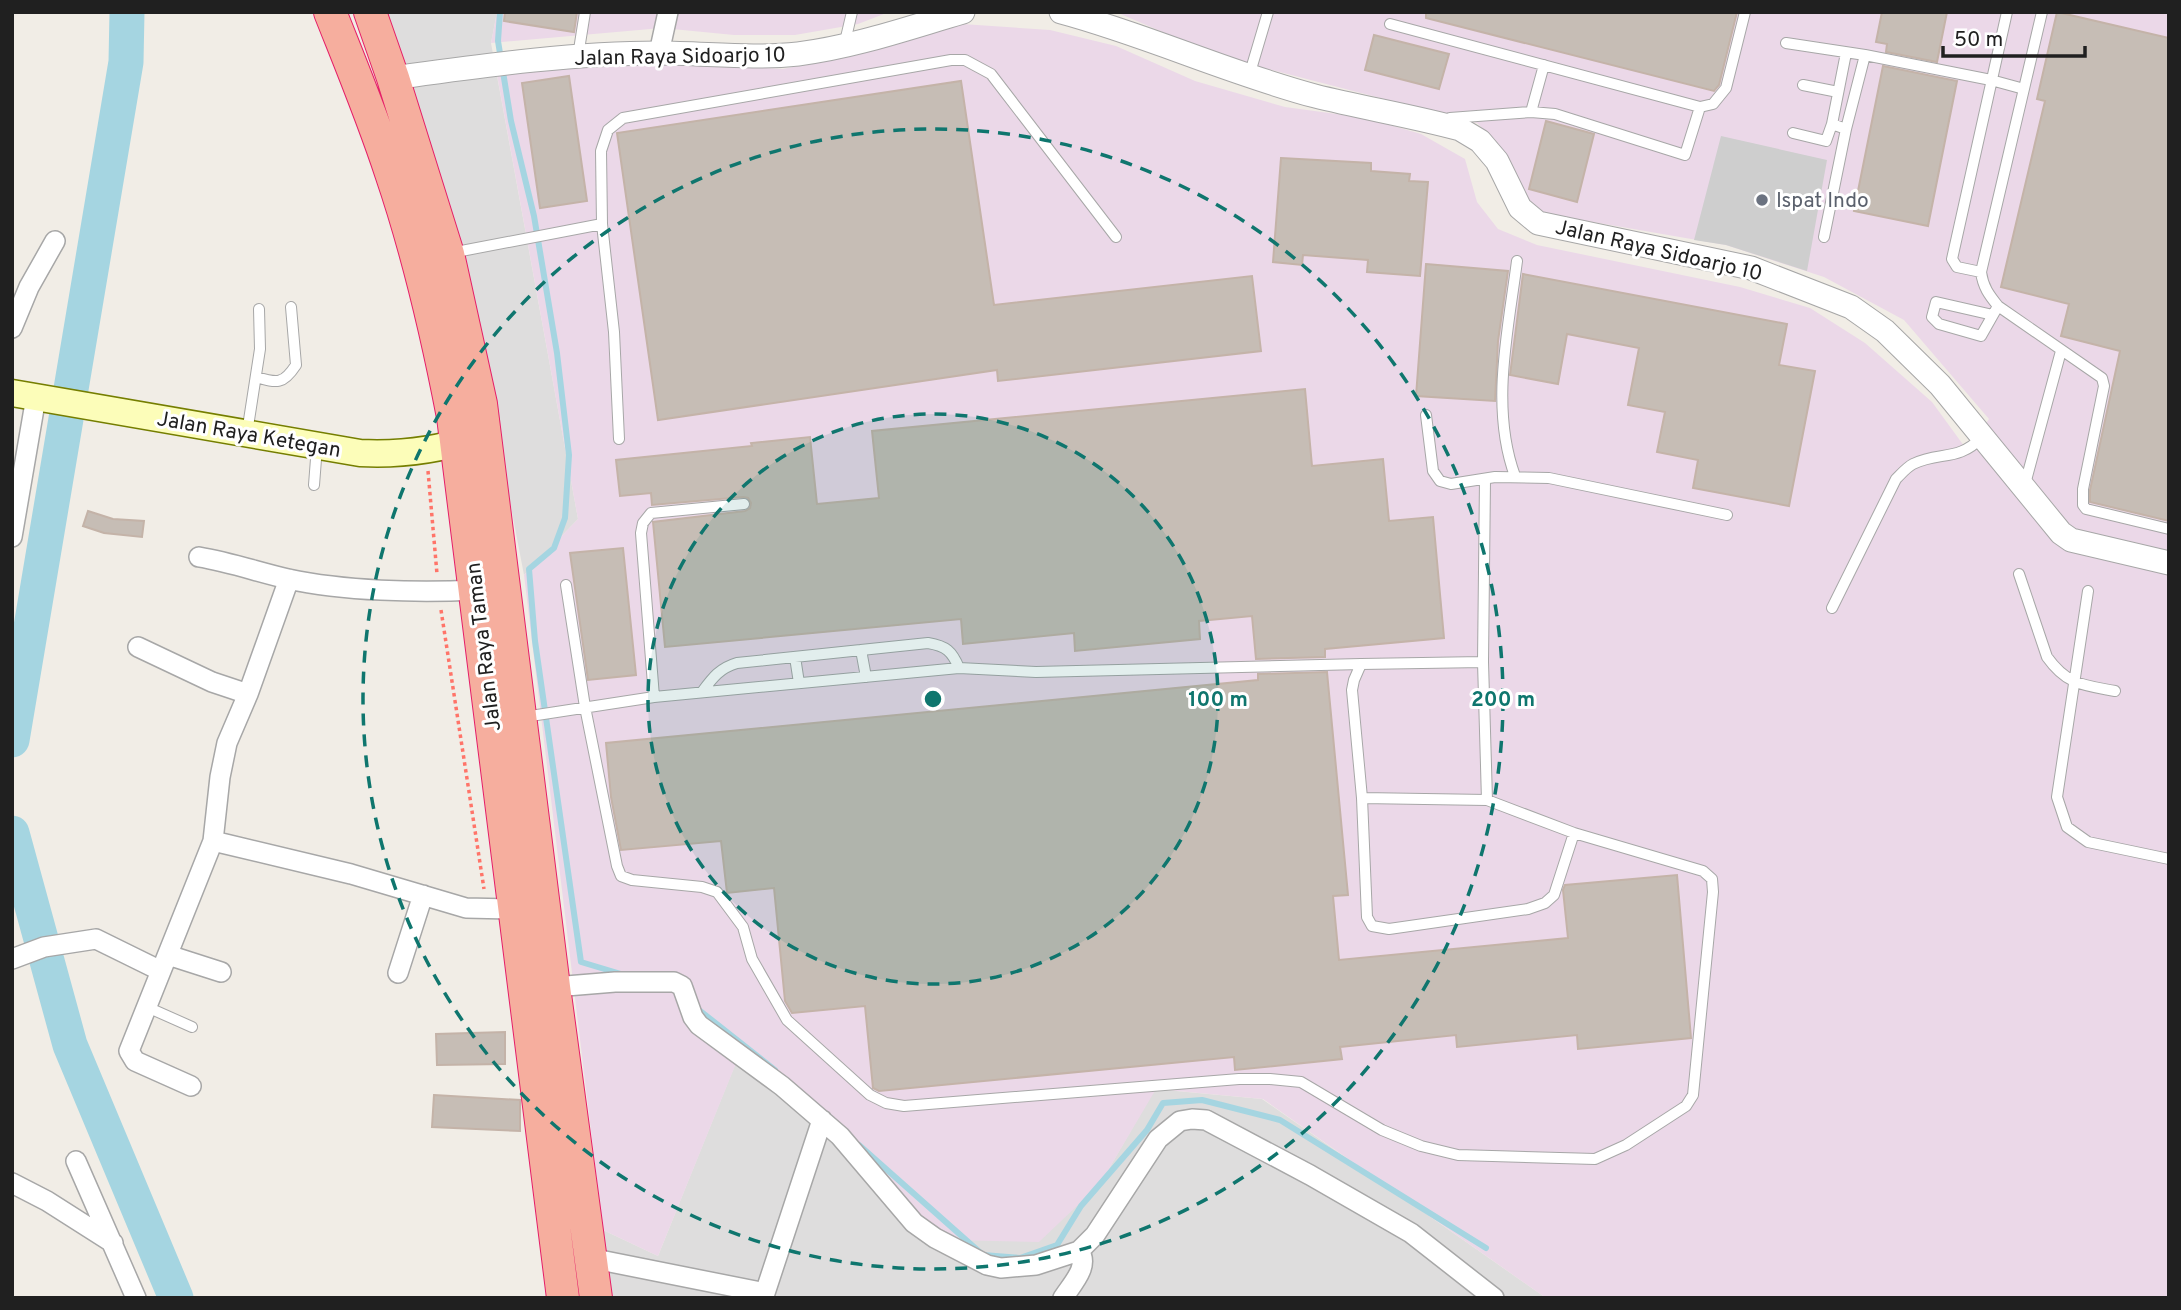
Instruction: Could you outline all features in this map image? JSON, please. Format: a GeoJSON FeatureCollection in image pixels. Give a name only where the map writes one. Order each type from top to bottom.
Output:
{"type":"FeatureCollection","features":[{"type":"Feature","properties":{"kind":"highway","name":"Jalan Raya Taman"},"geometry":{"type":"LineString","coordinates":[[330,12],[391,173],[419,266],[440,351],[469,425]]}},
{"type":"Feature","properties":{"kind":"highway","name":"Jalan Raya Taman"},"geometry":{"type":"LineString","coordinates":[[370,12],[394,78],[447,254],[485,572],[515,909],[563,1298]]}},
{"type":"Feature","properties":{"kind":"highway","name":"Jalan Raya Taman"},"geometry":{"type":"LineString","coordinates":[[485,572],[525,717],[554,987],[596,1298]]}},
{"type":"Feature","properties":{"kind":"main road","name":"Jalan Raya Ketegan"},"geometry":{"type":"LineString","coordinates":[[29,396],[360,453],[396,455],[469,425]]}},
{"type":"Feature","properties":{"kind":"street"},"geometry":{"type":"LineString","coordinates":[[659,53],[668,12]]}},
{"type":"Feature","properties":{"kind":"street","name":"Jalan Raya Sidoarjo 10"},"geometry":{"type":"LineString","coordinates":[[394,78],[484,65],[578,56],[659,53],[740,56],[795,54],[844,47],[963,12]]}},
{"type":"Feature","properties":{"kind":"street","name":"Jalan Raya Sidoarjo 10"},"geometry":{"type":"LineString","coordinates":[[1061,12],[1116,27],[1177,52],[1315,96],[1460,129],[1480,141],[1497,161],[1520,208],[1538,223],[1751,268],[1851,307],[1885,331],[1940,385],[2061,533],[2071,540],[2169,563]]}},
{"type":"Feature","properties":{"kind":"street"},"geometry":{"type":"LineString","coordinates":[[12,328],[29,287],[55,240]]}},
{"type":"Feature","properties":{"kind":"street"},"geometry":{"type":"LineString","coordinates":[[13,532],[29,396]]}},
{"type":"Feature","properties":{"kind":"street"},"geometry":{"type":"LineString","coordinates":[[199,557],[289,579],[340,586],[438,592],[485,572]]}},
{"type":"Feature","properties":{"kind":"street"},"geometry":{"type":"LineString","coordinates":[[191,1086],[147,1067],[130,1057],[129,1051],[213,841],[220,777],[227,743],[248,694],[289,579]]}},
{"type":"Feature","properties":{"kind":"street"},"geometry":{"type":"LineString","coordinates":[[138,647],[191,673],[248,694]]}},
{"type":"Feature","properties":{"kind":"street"},"geometry":{"type":"LineString","coordinates":[[213,841],[351,874],[467,908],[515,909]]}},
{"type":"Feature","properties":{"kind":"street"},"geometry":{"type":"LineString","coordinates":[[398,973],[423,895]]}},
{"type":"Feature","properties":{"kind":"street"},"geometry":{"type":"LineString","coordinates":[[12,959],[44,947],[96,939],[164,963],[221,972]]}},
{"type":"Feature","properties":{"kind":"street"},"geometry":{"type":"LineString","coordinates":[[554,987],[615,982],[674,982],[682,986],[693,1017],[699,1025],[782,1086],[822,1120],[855,1151],[914,1223],[973,1259],[1001,1268],[1036,1265],[1079,1251],[1095,1235],[1158,1139],[1180,1121],[1192,1119],[1206,1121],[1310,1175],[1411,1233],[1494,1298]]}},
{"type":"Feature","properties":{"kind":"street"},"geometry":{"type":"LineString","coordinates":[[590,1258],[765,1293],[822,1120]]}},
{"type":"Feature","properties":{"kind":"street"},"geometry":{"type":"LineString","coordinates":[[76,1161],[136,1298]]}},
{"type":"Feature","properties":{"kind":"street"},"geometry":{"type":"LineString","coordinates":[[12,1183],[47,1201],[113,1243]]}},
{"type":"Feature","properties":{"kind":"street"},"geometry":{"type":"LineString","coordinates":[[1063,1298],[1083,1266],[1083,1257],[1079,1251]]}},
{"type":"Feature","properties":{"kind":"lane"},"geometry":{"type":"LineString","coordinates":[[578,56],[585,12]]}},
{"type":"Feature","properties":{"kind":"lane"},"geometry":{"type":"LineString","coordinates":[[844,47],[852,12]]}},
{"type":"Feature","properties":{"kind":"lane"},"geometry":{"type":"LineString","coordinates":[[1249,76],[1268,12]]}},
{"type":"Feature","properties":{"kind":"lane"},"geometry":{"type":"LineString","coordinates":[[1390,24],[1700,107],[1713,104],[1726,88],[1745,12]]}},
{"type":"Feature","properties":{"kind":"lane"},"geometry":{"type":"LineString","coordinates":[[1981,272],[1957,267],[1952,259],[2007,12]]}},
{"type":"Feature","properties":{"kind":"lane"},"geometry":{"type":"LineString","coordinates":[[1995,311],[1981,272],[2042,12]]}},
{"type":"Feature","properties":{"kind":"lane"},"geometry":{"type":"LineString","coordinates":[[1786,43],[1865,55],[2024,89]]}},
{"type":"Feature","properties":{"kind":"lane"},"geometry":{"type":"LineString","coordinates":[[1793,132],[1826,141],[1846,53]]}},
{"type":"Feature","properties":{"kind":"lane"},"geometry":{"type":"LineString","coordinates":[[1824,237],[1846,129],[1865,55]]}},
{"type":"Feature","properties":{"kind":"lane"},"geometry":{"type":"LineString","coordinates":[[619,439],[614,332],[603,224],[601,151],[608,130],[624,118],[951,60],[965,61],[991,74],[1116,237]]}},
{"type":"Feature","properties":{"kind":"lane"},"geometry":{"type":"LineString","coordinates":[[1531,112],[1544,65]]}},
{"type":"Feature","properties":{"kind":"lane"},"geometry":{"type":"LineString","coordinates":[[1803,85],[1838,92]]}},
{"type":"Feature","properties":{"kind":"lane"},"geometry":{"type":"LineString","coordinates":[[1425,119],[1531,112],[1555,114],[1684,156],[1687,154],[1700,107]]}},
{"type":"Feature","properties":{"kind":"lane"},"geometry":{"type":"LineString","coordinates":[[1832,124],[1846,129]]}},
{"type":"Feature","properties":{"kind":"lane"},"geometry":{"type":"LineString","coordinates":[[447,254],[603,224]]}},
{"type":"Feature","properties":{"kind":"lane"},"geometry":{"type":"LineString","coordinates":[[1515,476],[1505,439],[1503,397],[1506,345],[1517,261]]}},
{"type":"Feature","properties":{"kind":"lane"},"geometry":{"type":"LineString","coordinates":[[1995,311],[1981,336],[1940,324],[1932,317],[1936,302],[1995,311],[2102,378],[2104,386],[2083,489],[2083,505],[2086,509],[2169,529]]}},
{"type":"Feature","properties":{"kind":"lane"},"geometry":{"type":"LineString","coordinates":[[256,377],[274,383],[280,382],[290,375],[296,365],[290,307]]}},
{"type":"Feature","properties":{"kind":"lane"},"geometry":{"type":"LineString","coordinates":[[247,433],[260,349],[259,309]]}},
{"type":"Feature","properties":{"kind":"lane"},"geometry":{"type":"LineString","coordinates":[[2024,488],[2061,351]]}},
{"type":"Feature","properties":{"kind":"lane"},"geometry":{"type":"LineString","coordinates":[[1426,415],[1433,471],[1440,481],[1451,484],[1515,476],[1549,478],[1727,515]]}},
{"type":"Feature","properties":{"kind":"lane"},"geometry":{"type":"LineString","coordinates":[[1832,608],[1895,479],[1912,465],[1959,454],[1972,448],[1982,437]]}},
{"type":"Feature","properties":{"kind":"lane"},"geometry":{"type":"LineString","coordinates":[[314,485],[317,446]]}},
{"type":"Feature","properties":{"kind":"lane"},"geometry":{"type":"LineString","coordinates":[[1485,480],[1483,662],[1487,800]]}},
{"type":"Feature","properties":{"kind":"lane"},"geometry":{"type":"LineString","coordinates":[[654,696],[641,534],[643,523],[651,513],[744,504]]}},
{"type":"Feature","properties":{"kind":"lane"},"geometry":{"type":"LineString","coordinates":[[2019,574],[2047,657],[2054,667],[2074,683],[2115,691]]}},
{"type":"Feature","properties":{"kind":"lane"},"geometry":{"type":"LineString","coordinates":[[566,585],[585,708],[621,876],[632,880],[702,887],[716,892],[743,927],[752,959],[787,1020],[870,1095],[886,1103],[904,1106],[1239,1079],[1270,1079],[1301,1082],[1382,1130],[1421,1146],[1458,1156],[1595,1159],[1626,1145],[1686,1106],[1693,1095],[1713,892],[1712,879],[1703,871],[1574,833],[1487,800],[1362,798]]}},
{"type":"Feature","properties":{"kind":"lane"},"geometry":{"type":"LineString","coordinates":[[2088,591],[2057,797],[2067,827],[2088,842],[2169,859]]}},
{"type":"Feature","properties":{"kind":"lane"},"geometry":{"type":"LineString","coordinates":[[702,692],[724,667],[737,663],[928,643],[944,646],[953,654],[959,668]]}},
{"type":"Feature","properties":{"kind":"lane"},"geometry":{"type":"LineString","coordinates":[[861,650],[866,677]]}},
{"type":"Feature","properties":{"kind":"lane"},"geometry":{"type":"LineString","coordinates":[[794,657],[799,683]]}},
{"type":"Feature","properties":{"kind":"lane"},"geometry":{"type":"LineString","coordinates":[[525,717],[654,696],[959,668],[1036,672],[1483,662]]}},
{"type":"Feature","properties":{"kind":"lane"},"geometry":{"type":"LineString","coordinates":[[1361,664],[1352,691],[1362,798],[1367,917],[1372,926],[1380,929],[1528,909],[1545,903],[1554,895],[1574,833]]}},
{"type":"Feature","properties":{"kind":"lane"},"geometry":{"type":"LineString","coordinates":[[146,1007],[192,1027]]}},
{"type":"Feature","properties":{"kind":"shaded area"},"geometry":{"type":"Polygon","coordinates":[[[388,12],[497,12],[491,43],[578,519],[524,575],[469,287],[388,12]]]}},
{"type":"Feature","properties":{"kind":"shaded area"},"geometry":{"type":"Polygon","coordinates":[[[497,12],[889,12],[858,24],[795,35],[734,35],[662,28],[491,43],[497,12]]]}},
{"type":"Feature","properties":{"kind":"shaded area"},"geometry":{"type":"Polygon","coordinates":[[[1116,12],[2169,12],[2169,1298],[1546,1298],[1263,1099],[1156,1089],[1100,1184],[1039,1242],[945,1240],[739,1056],[658,1256],[603,1230],[524,575],[578,519],[497,75],[638,60],[783,69],[866,52],[962,24],[1050,30],[1116,46],[1195,81],[1285,107],[1366,118],[1421,134],[1465,159],[1477,202],[1498,229],[1537,245],[1740,287],[1810,308],[1865,343],[1932,402],[1967,450],[1989,419],[1904,320],[1824,277],[1726,245],[1535,212],[1521,198],[1496,141],[1477,123],[1218,56],[1116,12]]]}},
{"type":"Feature","properties":{"kind":"shaded area","name":"Ispat Indo"},"geometry":{"type":"Polygon","coordinates":[[[1721,136],[1827,160],[1807,271],[1726,245],[1694,240],[1721,136]]]}},
{"type":"Feature","properties":{"kind":"shaded area"},"geometry":{"type":"Polygon","coordinates":[[[739,1055],[1100,1184],[1155,1089],[1262,1099],[1546,1298],[610,1298],[603,1230],[658,1256],[739,1055]]]}},
{"type":"Feature","properties":{"kind":"building"},"geometry":{"type":"Polygon","coordinates":[[[505,12],[577,12],[574,32],[504,21],[505,12]]]}},
{"type":"Feature","properties":{"kind":"building"},"geometry":{"type":"Polygon","coordinates":[[[1426,12],[1737,12],[1719,85],[1714,91],[1426,18],[1426,12]]]}},
{"type":"Feature","properties":{"kind":"building"},"geometry":{"type":"Polygon","coordinates":[[[1882,12],[1947,12],[1937,62],[1886,52],[1887,44],[1876,42],[1882,12]]]}},
{"type":"Feature","properties":{"kind":"building"},"geometry":{"type":"Polygon","coordinates":[[[2057,12],[2169,38],[2169,521],[2090,502],[2090,490],[2120,351],[2061,336],[2069,304],[2001,287],[2045,101],[2037,99],[2057,12]]]}},
{"type":"Feature","properties":{"kind":"building"},"geometry":{"type":"Polygon","coordinates":[[[1374,35],[1449,54],[1439,89],[1365,70],[1374,35]]]}},
{"type":"Feature","properties":{"kind":"building"},"geometry":{"type":"Polygon","coordinates":[[[1883,66],[1957,81],[1928,226],[1854,211],[1883,66]]]}},
{"type":"Feature","properties":{"kind":"building"},"geometry":{"type":"Polygon","coordinates":[[[569,76],[587,201],[540,208],[522,83],[569,76]]]}},
{"type":"Feature","properties":{"kind":"building"},"geometry":{"type":"Polygon","coordinates":[[[961,81],[994,305],[1252,276],[1261,351],[998,381],[997,370],[658,420],[617,133],[961,81]]]}},
{"type":"Feature","properties":{"kind":"building"},"geometry":{"type":"Polygon","coordinates":[[[1546,121],[1594,134],[1577,202],[1529,189],[1546,121]]]}},
{"type":"Feature","properties":{"kind":"building"},"geometry":{"type":"Polygon","coordinates":[[[1281,158],[1371,163],[1371,171],[1410,174],[1409,181],[1428,182],[1420,276],[1367,272],[1368,260],[1303,255],[1302,265],[1273,262],[1281,158]]]}},
{"type":"Feature","properties":{"kind":"building"},"geometry":{"type":"Polygon","coordinates":[[[1426,264],[1508,271],[1498,341],[1495,401],[1416,396],[1426,264]]]}},
{"type":"Feature","properties":{"kind":"building"},"geometry":{"type":"Polygon","coordinates":[[[1523,274],[1787,324],[1779,365],[1815,371],[1789,506],[1693,488],[1698,460],[1657,452],[1665,412],[1628,405],[1639,348],[1567,334],[1558,384],[1510,375],[1523,274]]]}},
{"type":"Feature","properties":{"kind":"building"},"geometry":{"type":"Polygon","coordinates":[[[1305,389],[1312,466],[1383,459],[1389,521],[1433,517],[1444,638],[1325,649],[1325,657],[1256,659],[1252,616],[1199,621],[1200,639],[1075,651],[1074,633],[963,644],[961,619],[665,647],[653,522],[745,511],[750,508],[751,503],[748,498],[743,497],[652,505],[651,493],[620,496],[616,460],[752,446],[751,443],[810,437],[817,504],[879,498],[872,431],[1305,389]]]}},
{"type":"Feature","properties":{"kind":"building"},"geometry":{"type":"Polygon","coordinates":[[[88,511],[113,519],[144,521],[142,537],[104,533],[83,526],[88,511]]]}},
{"type":"Feature","properties":{"kind":"building"},"geometry":{"type":"Polygon","coordinates":[[[623,548],[636,675],[588,680],[570,553],[623,548]]]}},
{"type":"Feature","properties":{"kind":"building"},"geometry":{"type":"Polygon","coordinates":[[[1327,672],[1348,895],[1333,896],[1339,960],[1568,938],[1563,890],[1565,885],[1677,875],[1691,1038],[1578,1049],[1577,1035],[1457,1047],[1456,1035],[1340,1047],[1342,1059],[1235,1070],[1234,1057],[879,1091],[873,1088],[865,1006],[792,1013],[785,1001],[774,888],[727,893],[721,841],[621,850],[611,797],[606,743],[1258,680],[1258,674],[1327,672]]]}},
{"type":"Feature","properties":{"kind":"building"},"geometry":{"type":"Polygon","coordinates":[[[505,1032],[505,1064],[437,1065],[436,1034],[505,1032]]]}},
{"type":"Feature","properties":{"kind":"building"},"geometry":{"type":"Polygon","coordinates":[[[434,1095],[520,1100],[520,1131],[432,1127],[434,1095]]]}},
{"type":"Feature","properties":{"kind":"waterway"},"geometry":{"type":"LineString","coordinates":[[12,740],[126,62],[127,12]]}},
{"type":"Feature","properties":{"kind":"waterway"},"geometry":{"type":"LineString","coordinates":[[500,12],[498,41],[511,121],[534,216],[557,353],[569,455],[565,518],[554,548],[529,569],[535,641],[581,962],[621,974]]}},
{"type":"Feature","properties":{"kind":"waterway"},"geometry":{"type":"LineString","coordinates":[[12,833],[70,1045],[176,1298]]}},
{"type":"Feature","properties":{"kind":"waterway"},"geometry":{"type":"LineString","coordinates":[[699,1010],[775,1070]]}},
{"type":"Feature","properties":{"kind":"waterway"},"geometry":{"type":"LineString","coordinates":[[859,1145],[983,1255],[1020,1258],[1057,1245],[1081,1206],[1147,1130],[1163,1103],[1202,1100],[1280,1120],[1486,1248]]}},
{"type":"Feature","properties":{"kind":"place","name":"Ispat Indo"},"geometry":{"type":"Point","coordinates":[1762,200]}}]}
